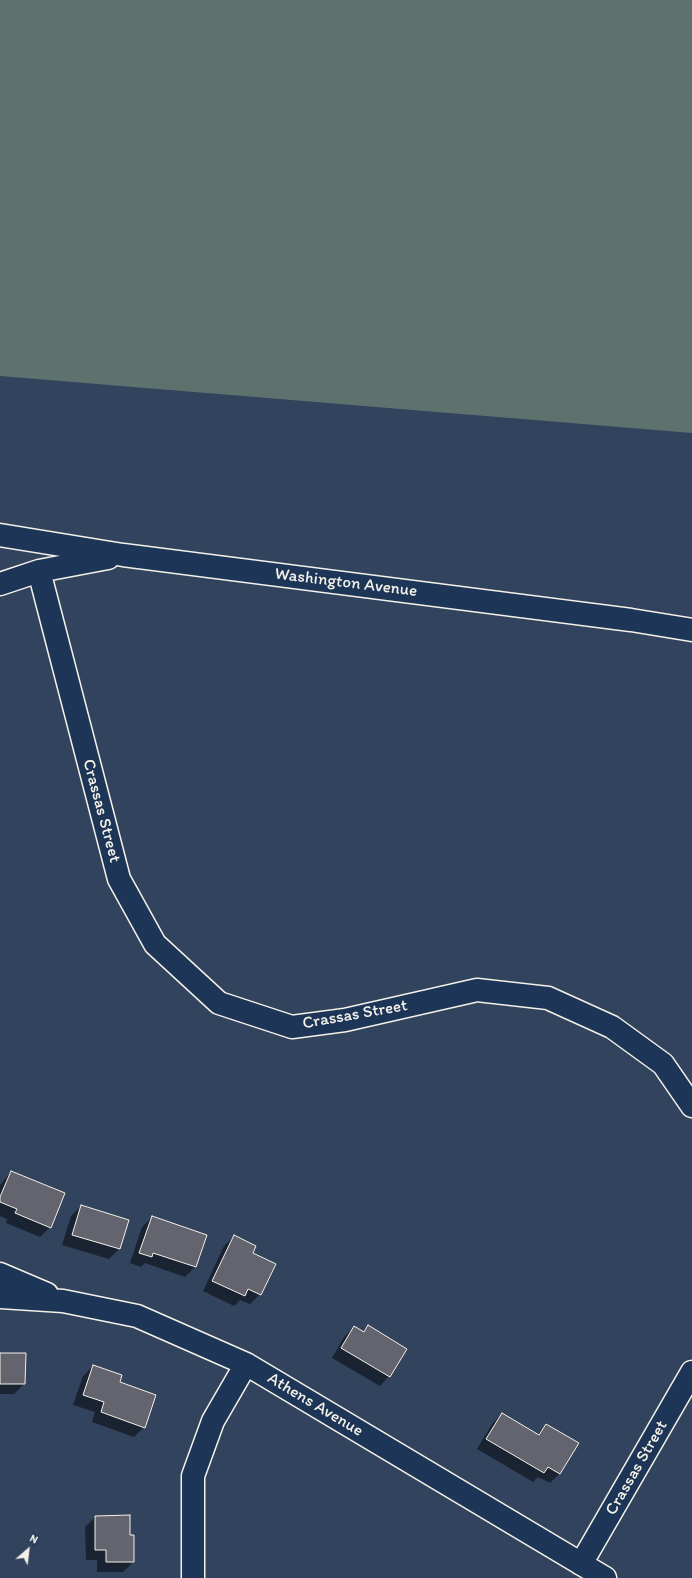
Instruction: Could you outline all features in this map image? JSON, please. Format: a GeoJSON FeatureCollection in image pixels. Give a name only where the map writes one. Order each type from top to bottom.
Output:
{"type":"FeatureCollection","features":[{"type":"Feature","properties":{"kind":"street","name":"Washington Avenue"},"geometry":{"type":"LineString","coordinates":[[0,535],[123,555],[630,620],[692,630]]}},
{"type":"Feature","properties":{"kind":"street"},"geometry":{"type":"LineString","coordinates":[[0,584],[39,571],[123,555]]}},
{"type":"Feature","properties":{"kind":"street","name":"Crassas Street"},"geometry":{"type":"LineString","coordinates":[[39,571],[119,880],[155,944],[219,1003],[292,1027],[345,1020],[477,990],[548,998],[612,1027],[663,1064],[692,1106]]}},
{"type":"Feature","properties":{"kind":"street"},"geometry":{"type":"LineString","coordinates":[[0,1274],[63,1301]]}},
{"type":"Feature","properties":{"kind":"street","name":"Athens Avenue"},"geometry":{"type":"LineString","coordinates":[[0,1297],[63,1301],[137,1316],[246,1364],[605,1578]]}},
{"type":"Feature","properties":{"kind":"street"},"geometry":{"type":"LineString","coordinates":[[193,1578],[193,1476],[213,1421],[246,1364]]}},
{"type":"Feature","properties":{"kind":"street","name":"Crassas Street"},"geometry":{"type":"LineString","coordinates":[[581,1564],[692,1372]]}},
{"type":"Feature","properties":{"kind":"green space"},"geometry":{"type":"Polygon","coordinates":[[[0,0],[692,0],[692,433],[0,376],[0,0]]]}},
{"type":"Feature","properties":{"kind":"building"},"geometry":{"type":"Polygon","coordinates":[[[11,1171],[65,1193],[51,1228],[15,1213],[17,1209],[0,1202],[0,1197],[11,1171]]]}},
{"type":"Feature","properties":{"kind":"building"},"geometry":{"type":"Polygon","coordinates":[[[81,1205],[129,1220],[120,1249],[72,1235],[81,1205]]]}},
{"type":"Feature","properties":{"kind":"building"},"geometry":{"type":"Polygon","coordinates":[[[152,1216],[207,1235],[196,1267],[153,1253],[152,1257],[139,1253],[152,1216]]]}},
{"type":"Feature","properties":{"kind":"building"},"geometry":{"type":"Polygon","coordinates":[[[234,1235],[256,1246],[253,1253],[276,1264],[261,1295],[248,1289],[245,1296],[212,1281],[234,1235]]]}},
{"type":"Feature","properties":{"kind":"building"},"geometry":{"type":"Polygon","coordinates":[[[368,1325],[407,1349],[390,1377],[341,1348],[354,1326],[364,1332],[368,1325]]]}},
{"type":"Feature","properties":{"kind":"building"},"geometry":{"type":"Polygon","coordinates":[[[0,1353],[26,1353],[25,1384],[0,1384],[0,1353]]]}},
{"type":"Feature","properties":{"kind":"building"},"geometry":{"type":"Polygon","coordinates":[[[93,1365],[122,1375],[120,1382],[156,1395],[145,1428],[101,1412],[104,1402],[83,1395],[93,1365]]]}},
{"type":"Feature","properties":{"kind":"building"},"geometry":{"type":"Polygon","coordinates":[[[502,1413],[539,1435],[546,1424],[579,1443],[560,1474],[548,1467],[544,1473],[486,1439],[502,1413]]]}},
{"type":"Feature","properties":{"kind":"building"},"geometry":{"type":"Polygon","coordinates":[[[130,1515],[130,1535],[134,1535],[134,1562],[106,1562],[106,1550],[95,1550],[95,1516],[130,1515]]]}}]}
